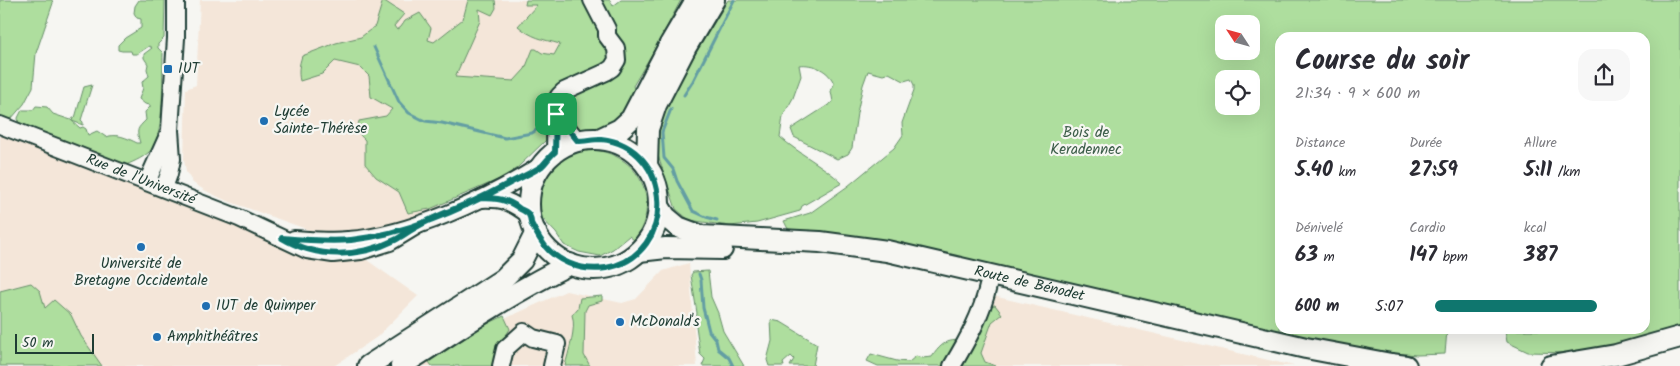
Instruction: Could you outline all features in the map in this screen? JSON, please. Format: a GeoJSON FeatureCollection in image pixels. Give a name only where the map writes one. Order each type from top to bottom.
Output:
{"type":"FeatureCollection","features":[{"type":"Feature","properties":{"kind":"main road"},"geometry":{"type":"LineString","coordinates":[[599,139],[620,129],[631,119],[670,44],[696,0]]}},
{"type":"Feature","properties":{"kind":"main road"},"geometry":{"type":"LineString","coordinates":[[647,166],[648,129],[656,105],[686,47],[714,0]]}},
{"type":"Feature","properties":{"kind":"main road"},"geometry":{"type":"LineString","coordinates":[[599,139],[626,147],[647,166],[656,185],[659,206],[658,218],[653,230],[639,251],[618,264],[594,269],[570,264],[559,259],[550,251],[542,242],[533,224],[529,203],[531,190],[549,159],[569,144],[599,139]]}},
{"type":"Feature","properties":{"kind":"main road","name":"Route de Bénodet"},"geometry":{"type":"LineString","coordinates":[[659,206],[666,217],[678,227],[702,236],[820,242],[887,251],[1306,348],[1406,366]]}},
{"type":"Feature","properties":{"kind":"main road"},"geometry":{"type":"LineString","coordinates":[[368,366],[514,270],[525,255],[533,224]]}},
{"type":"Feature","properties":{"kind":"main road","name":"Route de Bénodet"},"geometry":{"type":"LineString","coordinates":[[639,251],[653,248],[728,249],[816,254],[881,262],[1339,366]]}},
{"type":"Feature","properties":{"kind":"main road"},"geometry":{"type":"LineString","coordinates":[[401,366],[481,315],[546,276],[570,264]]}},
{"type":"Feature","properties":{"kind":"main road"},"geometry":{"type":"LineString","coordinates":[[1551,366],[1616,355],[1680,337]]}},
{"type":"Feature","properties":{"kind":"main road"},"geometry":{"type":"LineString","coordinates":[[1627,366],[1680,351]]}},
{"type":"Feature","properties":{"kind":"street"},"geometry":{"type":"LineString","coordinates":[[164,188],[172,164],[170,130],[174,82],[176,0]]}},
{"type":"Feature","properties":{"kind":"street"},"geometry":{"type":"LineString","coordinates":[[176,22],[180,0]]}},
{"type":"Feature","properties":{"kind":"street"},"geometry":{"type":"LineString","coordinates":[[549,159],[556,114],[556,101],[559,96],[564,91],[606,72],[618,60],[616,48],[607,36],[607,29],[592,0]]}},
{"type":"Feature","properties":{"kind":"street"},"geometry":{"type":"LineString","coordinates":[[556,114],[578,141]]}},
{"type":"Feature","properties":{"kind":"street","name":"Rue de l'Université"},"geometry":{"type":"LineString","coordinates":[[0,125],[239,218],[300,247],[315,252],[333,254],[353,253],[390,242],[418,225],[481,198],[549,159]]}},
{"type":"Feature","properties":{"kind":"street"},"geometry":{"type":"LineString","coordinates":[[147,182],[170,130]]}},
{"type":"Feature","properties":{"kind":"street","name":"Rue de l'Université"},"geometry":{"type":"LineString","coordinates":[[481,198],[509,201],[533,224]]}},
{"type":"Feature","properties":{"kind":"street","name":"Route de Bénodet"},"geometry":{"type":"LineString","coordinates":[[952,366],[964,346],[984,303],[988,286]]}},
{"type":"Feature","properties":{"kind":"street"},"geometry":{"type":"LineString","coordinates":[[501,366],[505,349],[524,332],[529,337],[557,344],[552,366]]}},
{"type":"Feature","properties":{"kind":"shaded area"},"geometry":{"type":"Polygon","coordinates":[[[200,0],[587,0],[556,82],[503,171],[422,216],[382,229],[338,233],[309,230],[225,200],[193,183],[186,172],[184,159],[186,89],[196,85],[200,0]]]}},
{"type":"Feature","properties":{"kind":"shaded area","name":"Université de Bretagne Occidentale"},"geometry":{"type":"Polygon","coordinates":[[[0,135],[231,223],[296,253],[364,258],[418,296],[377,337],[334,366],[92,366],[0,307],[0,135]]]}},
{"type":"Feature","properties":{"kind":"shaded area"},"geometry":{"type":"Polygon","coordinates":[[[689,263],[697,366],[418,366],[456,341],[566,291],[622,303],[636,299],[663,271],[689,263]]]}},
{"type":"Feature","properties":{"kind":"shaded area"},"geometry":{"type":"Polygon","coordinates":[[[993,296],[1294,366],[962,366],[993,296]]]}},
{"type":"Feature","properties":{"kind":"green space"},"geometry":{"type":"Polygon","coordinates":[[[0,0],[52,0],[53,3],[36,53],[33,87],[24,104],[11,119],[0,119],[0,0]]]}},
{"type":"Feature","properties":{"kind":"green space"},"geometry":{"type":"Polygon","coordinates":[[[139,0],[165,0],[164,38],[158,44],[158,48],[163,53],[161,117],[156,141],[152,149],[143,157],[126,165],[19,125],[18,118],[22,110],[33,110],[36,106],[47,107],[53,114],[71,120],[80,128],[86,129],[88,135],[97,131],[106,137],[118,136],[140,143],[138,130],[146,120],[145,112],[150,107],[150,105],[145,104],[139,99],[143,88],[142,82],[149,76],[148,64],[144,54],[152,48],[149,46],[137,54],[132,54],[131,51],[118,50],[118,45],[125,38],[141,28],[141,19],[137,18],[134,13],[135,6],[139,0]]]}},
{"type":"Feature","properties":{"kind":"green space"},"geometry":{"type":"Polygon","coordinates":[[[383,0],[404,14],[394,26],[397,30],[405,21],[420,13],[431,28],[428,40],[434,42],[463,19],[468,0],[495,0],[496,8],[492,15],[479,9],[480,21],[455,77],[514,81],[525,69],[533,49],[554,55],[560,44],[533,36],[518,26],[537,5],[525,5],[526,0],[610,0],[613,6],[621,0],[681,0],[633,86],[636,93],[624,115],[594,134],[581,134],[563,101],[562,86],[552,91],[545,109],[546,140],[517,168],[502,178],[430,209],[408,213],[399,192],[376,177],[365,164],[365,140],[359,132],[359,121],[386,116],[392,109],[371,97],[369,76],[360,67],[335,61],[322,74],[300,81],[299,78],[302,56],[336,43],[361,37],[375,26],[383,0]]]}},
{"type":"Feature","properties":{"kind":"green space","name":"Bois de Keradennec"},"geometry":{"type":"Polygon","coordinates":[[[728,0],[1680,0],[1680,330],[1628,343],[1570,353],[1528,352],[1507,342],[1506,334],[1650,334],[1650,32],[1275,32],[1275,331],[857,237],[788,229],[784,221],[810,213],[848,186],[894,148],[903,135],[902,123],[914,90],[911,79],[904,81],[889,73],[883,75],[868,71],[857,113],[852,148],[848,154],[837,159],[794,137],[791,129],[833,102],[831,91],[834,84],[829,75],[810,65],[799,65],[801,76],[793,98],[783,116],[780,137],[842,183],[802,206],[800,211],[757,223],[730,226],[689,220],[676,209],[655,145],[656,131],[666,102],[728,0]]]}},
{"type":"Feature","properties":{"kind":"green space"},"geometry":{"type":"Polygon","coordinates":[[[92,85],[81,120],[83,125],[72,121],[75,118],[84,87],[92,85]]]}},
{"type":"Feature","properties":{"kind":"green space"},"geometry":{"type":"Polygon","coordinates":[[[585,150],[603,152],[618,157],[631,167],[640,179],[645,193],[646,208],[643,224],[634,240],[629,236],[613,249],[600,256],[579,252],[564,245],[556,233],[539,215],[538,198],[547,172],[571,153],[585,150]]]}},
{"type":"Feature","properties":{"kind":"green space"},"geometry":{"type":"Polygon","coordinates":[[[708,271],[711,297],[723,331],[744,366],[702,366],[705,359],[700,354],[696,326],[697,313],[691,275],[693,272],[708,271]]]}},
{"type":"Feature","properties":{"kind":"green space"},"geometry":{"type":"Polygon","coordinates":[[[31,283],[40,291],[45,308],[54,300],[71,315],[81,336],[102,366],[0,366],[0,291],[31,283]]]}},
{"type":"Feature","properties":{"kind":"green space"},"geometry":{"type":"Polygon","coordinates":[[[602,296],[602,301],[588,305],[585,311],[584,355],[590,366],[565,366],[573,333],[572,315],[578,308],[580,298],[602,296]]]}},
{"type":"Feature","properties":{"kind":"green space"},"geometry":{"type":"Polygon","coordinates":[[[995,305],[1002,314],[992,322],[981,353],[985,362],[996,366],[878,366],[867,361],[871,354],[909,362],[916,356],[922,358],[932,357],[941,346],[950,341],[975,341],[989,306],[995,305]]]}},
{"type":"Feature","properties":{"kind":"green space"},"geometry":{"type":"Polygon","coordinates":[[[504,316],[510,329],[505,337],[496,345],[493,366],[432,366],[429,362],[485,325],[504,316]]]}},
{"type":"Feature","properties":{"kind":"green space"},"geometry":{"type":"Polygon","coordinates":[[[771,320],[781,322],[817,344],[813,366],[790,366],[794,359],[791,356],[783,363],[784,366],[769,366],[767,360],[772,341],[771,320]]]}},
{"type":"Feature","properties":{"kind":"green space","name":"Bois de Keradennec"},"geometry":{"type":"Polygon","coordinates":[[[1288,334],[1447,334],[1445,354],[1417,355],[1359,350],[1288,334]]]}},
{"type":"Feature","properties":{"kind":"waterway"},"geometry":{"type":"LineString","coordinates":[[684,95],[734,0]]}},
{"type":"Feature","properties":{"kind":"waterway"},"geometry":{"type":"LineString","coordinates":[[374,47],[399,102],[409,113],[425,121],[442,123],[505,138],[532,133],[541,127]]}},
{"type":"Feature","properties":{"kind":"waterway"},"geometry":{"type":"LineString","coordinates":[[671,109],[662,132],[664,158],[673,169],[677,181],[693,211],[717,220]]}},
{"type":"Feature","properties":{"kind":"waterway"},"geometry":{"type":"LineString","coordinates":[[699,274],[703,308],[709,331],[716,340],[718,349],[729,358],[733,366]]}},
{"type":"Feature","properties":{"kind":"place","name":"IUT"},"geometry":{"type":"Point","coordinates":[168,69]}},
{"type":"Feature","properties":{"kind":"place","name":"Lycée Sainte-Thérèse"},"geometry":{"type":"Point","coordinates":[264,121]}},
{"type":"Feature","properties":{"kind":"place","name":"Université de Bretagne Occidentale"},"geometry":{"type":"Point","coordinates":[141,247]}},
{"type":"Feature","properties":{"kind":"place","name":"IUT de Quimper"},"geometry":{"type":"Point","coordinates":[206,306]}},
{"type":"Feature","properties":{"kind":"place","name":"McDonald's"},"geometry":{"type":"Point","coordinates":[620,322]}},
{"type":"Feature","properties":{"kind":"place","name":"Amphithéâtres"},"geometry":{"type":"Point","coordinates":[157,337]}},
{"type":"Feature","properties":{"kind":"route"},"geometry":{"type":"LineString","coordinates":[[556,114],[555,152],[542,165],[481,198],[443,214],[418,225],[370,237],[326,241],[282,238],[292,244],[315,252],[333,254],[353,253],[374,248],[397,239],[418,225],[481,198],[493,198],[509,201],[529,215],[542,242],[559,259],[582,268],[606,268],[618,264],[639,251],[647,241],[658,218],[659,195],[652,175],[637,155],[626,147],[599,139],[578,141],[556,114]]}}]}
